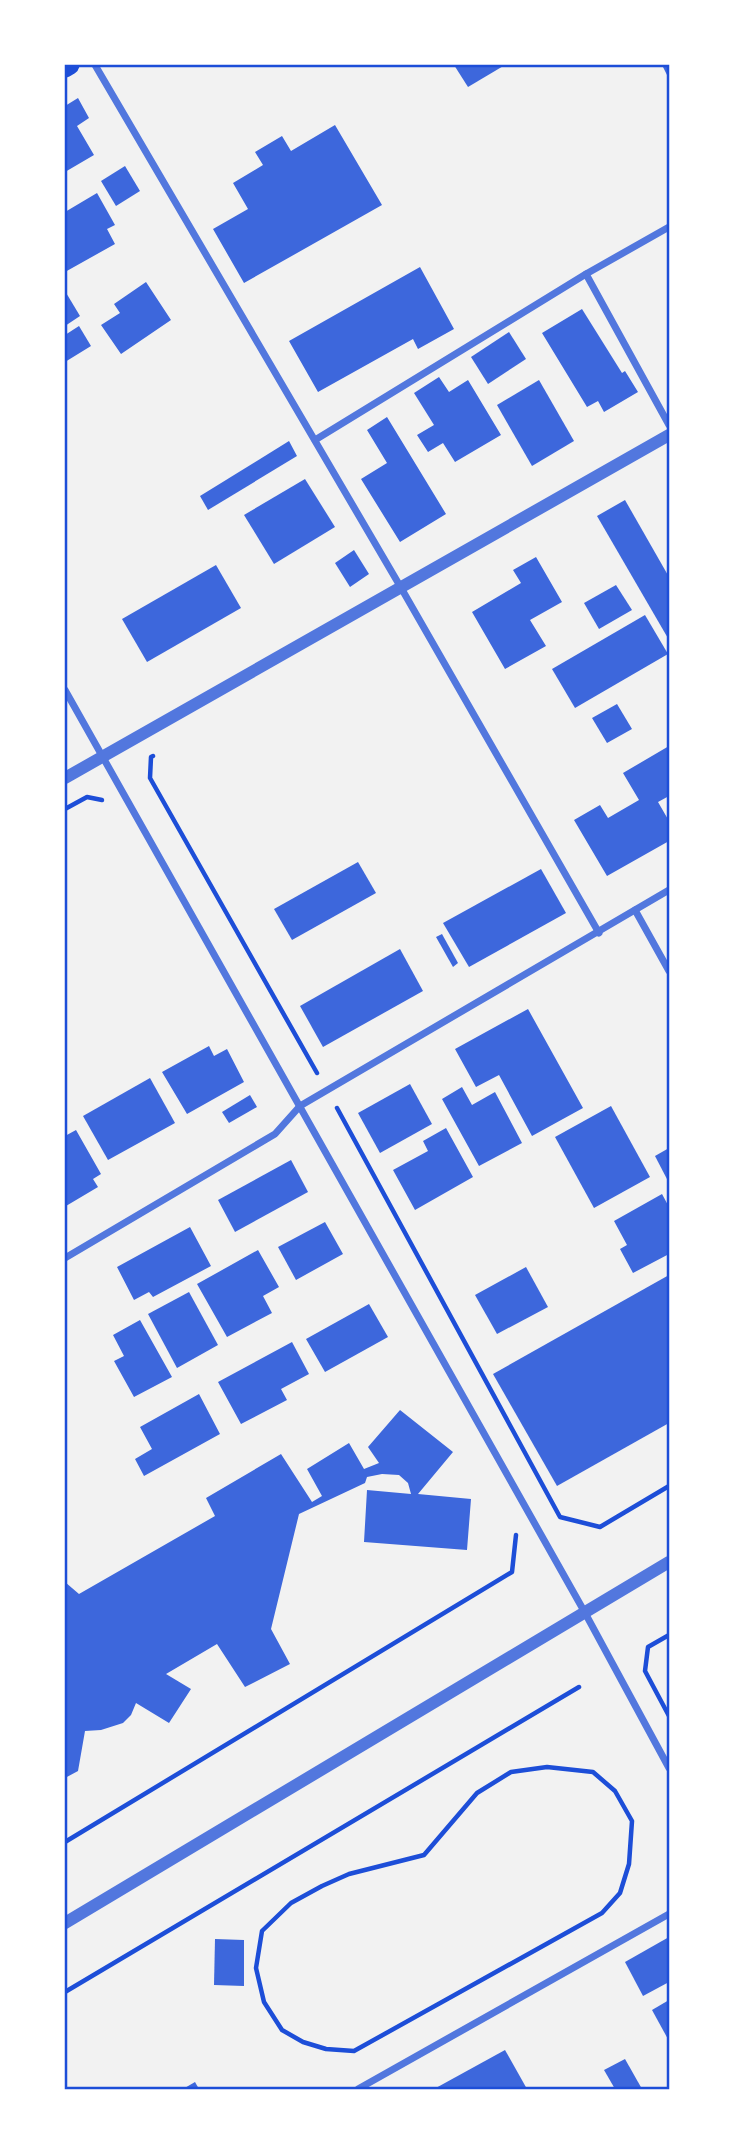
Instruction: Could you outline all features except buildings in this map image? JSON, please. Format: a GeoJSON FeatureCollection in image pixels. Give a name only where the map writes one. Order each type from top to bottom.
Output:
{"type":"FeatureCollection","features":[{"type":"Feature","properties":{"kind":"highway"},"geometry":{"type":"LineString","coordinates":[[65,68],[70,65]]}},
{"type":"Feature","properties":{"kind":"street"},"geometry":{"type":"LineString","coordinates":[[95,65],[400,586],[598,933]]}},
{"type":"Feature","properties":{"kind":"street"},"geometry":{"type":"LineString","coordinates":[[315,440],[586,274],[669,227]]}},
{"type":"Feature","properties":{"kind":"street"},"geometry":{"type":"LineString","coordinates":[[586,274],[669,425]]}},
{"type":"Feature","properties":{"kind":"street"},"geometry":{"type":"LineString","coordinates":[[65,778],[669,435]]}},
{"type":"Feature","properties":{"kind":"street"},"geometry":{"type":"LineString","coordinates":[[65,690],[669,1768]]}},
{"type":"Feature","properties":{"kind":"street"},"geometry":{"type":"LineString","coordinates":[[65,1258],[275,1135],[300,1106],[669,890]]}},
{"type":"Feature","properties":{"kind":"street"},"geometry":{"type":"LineString","coordinates":[[635,910],[669,971]]}},
{"type":"Feature","properties":{"kind":"street"},"geometry":{"type":"LineString","coordinates":[[65,1923],[669,1562]]}},
{"type":"Feature","properties":{"kind":"street"},"geometry":{"type":"LineString","coordinates":[[358,2089],[669,1914]]}},
{"type":"Feature","properties":{"kind":"path"},"geometry":{"type":"LineString","coordinates":[[163,751],[151,757],[150,778],[327,1090],[560,1517],[600,1527],[669,1486]]}},
{"type":"Feature","properties":{"kind":"path"},"geometry":{"type":"LineString","coordinates":[[65,809],[87,797],[102,799],[109,811]]}},
{"type":"Feature","properties":{"kind":"path"},"geometry":{"type":"LineString","coordinates":[[65,1842],[512,1572],[516,1529]]}},
{"type":"Feature","properties":{"kind":"path"},"geometry":{"type":"LineString","coordinates":[[669,1635],[648,1647],[645,1671],[669,1716]]}},
{"type":"Feature","properties":{"kind":"path"},"geometry":{"type":"LineString","coordinates":[[65,1992],[579,1687]]}},
{"type":"Feature","properties":{"kind":"path"},"geometry":{"type":"LineString","coordinates":[[547,1767],[593,1772],[615,1791],[632,1821],[629,1864],[620,1893],[602,1913],[354,2051],[327,2049],[303,2042],[282,2030],[264,2002],[256,1968],[262,1931],[291,1903],[322,1886],[349,1874],[424,1855],[449,1826],[477,1793],[511,1772],[547,1767]]}}]}
